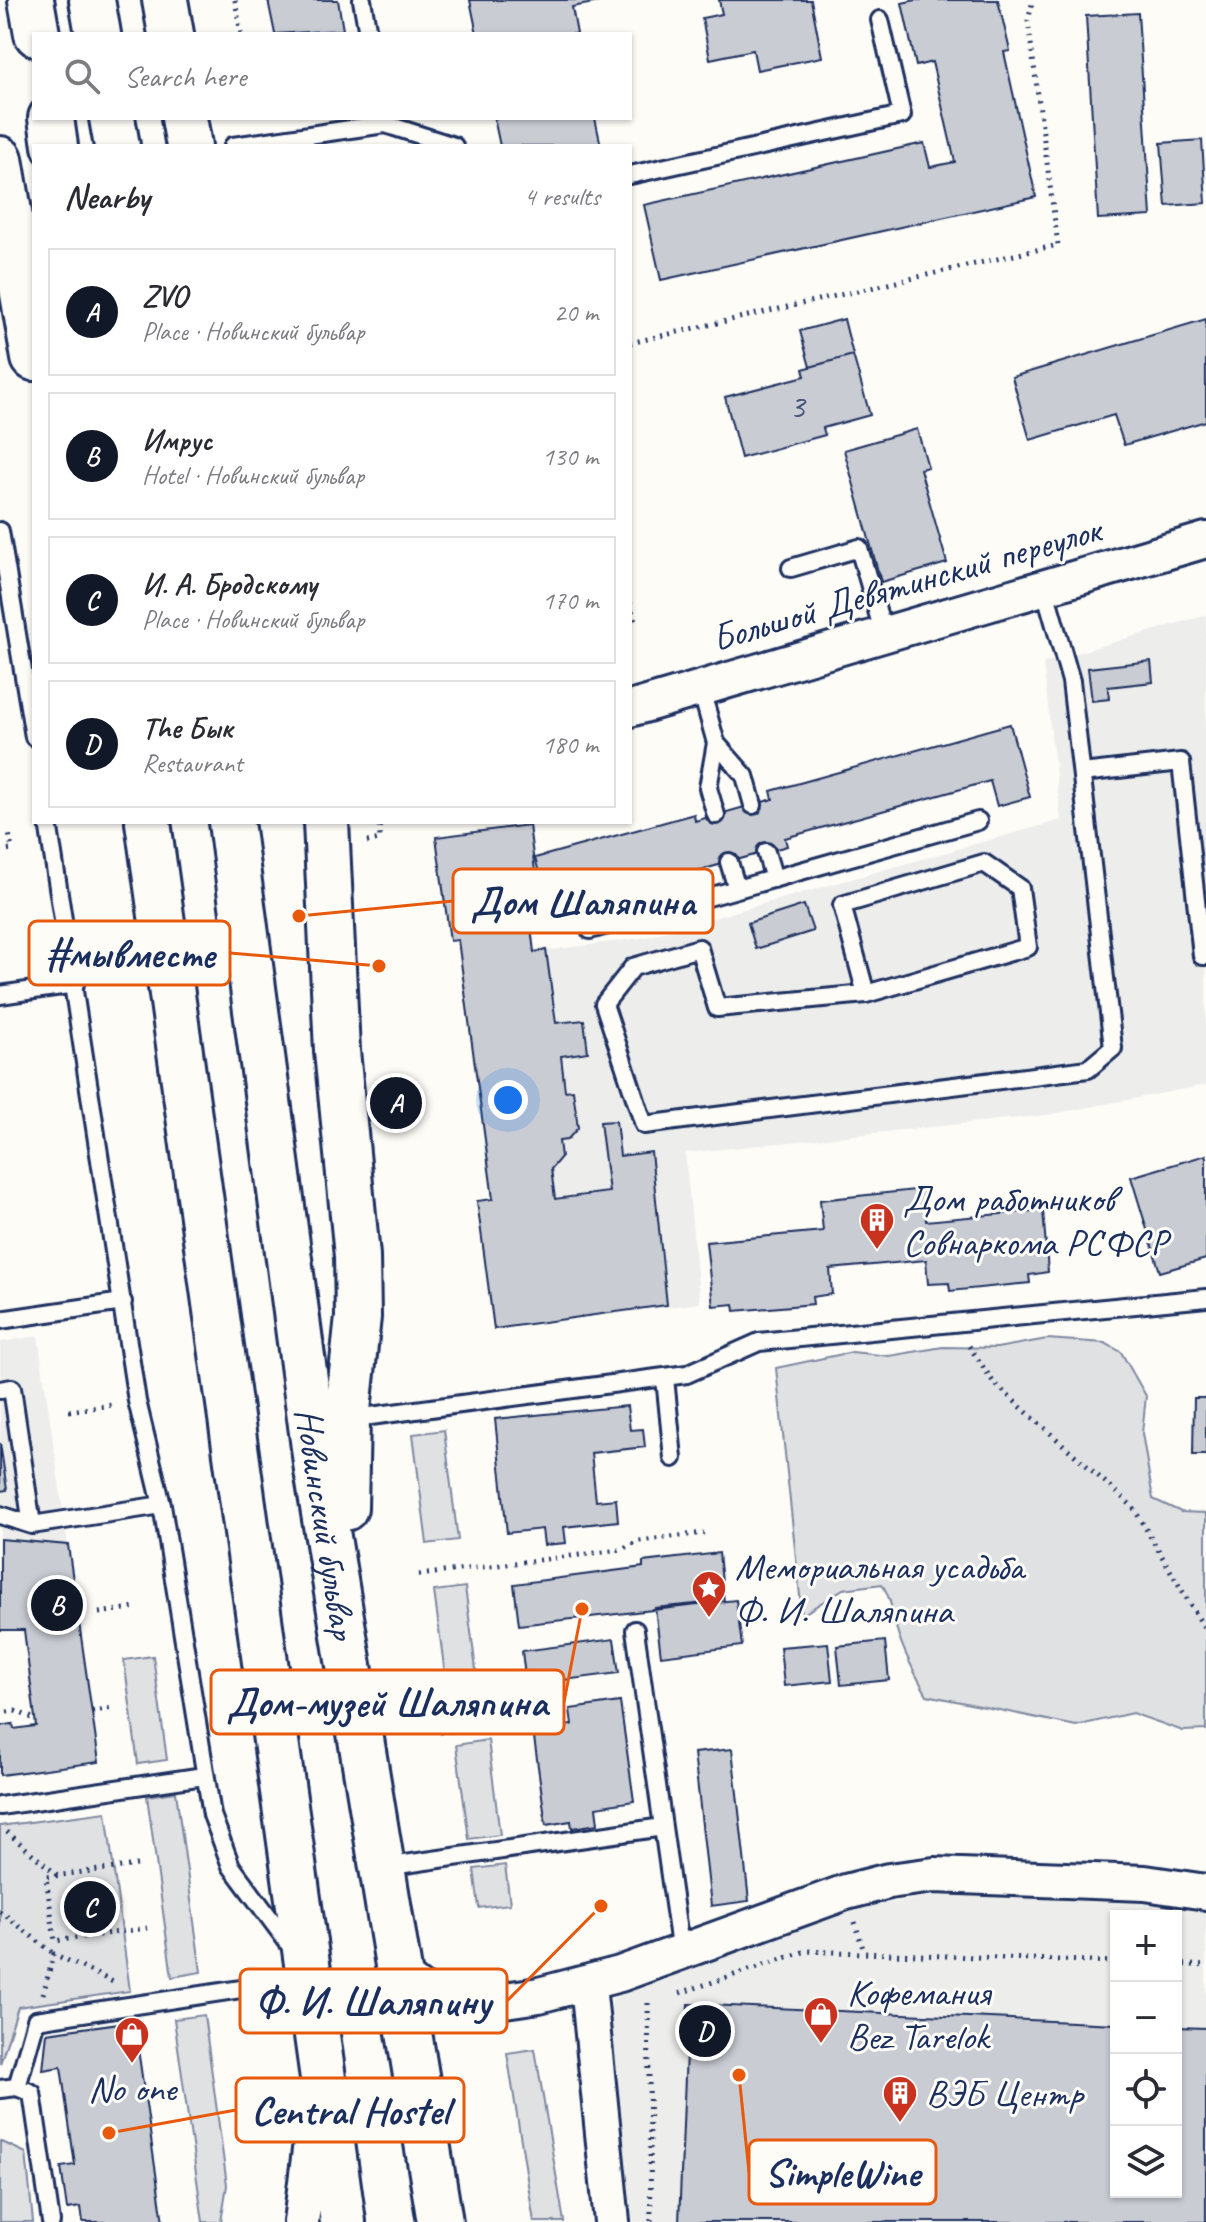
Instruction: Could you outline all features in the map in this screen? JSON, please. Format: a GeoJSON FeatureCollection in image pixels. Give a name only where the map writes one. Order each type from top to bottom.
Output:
{"type":"FeatureCollection","features":[{"type":"Feature","properties":{"kind":"main road"},"geometry":{"type":"LineString","coordinates":[[31,0],[37,32]]}},
{"type":"Feature","properties":{"kind":"main road"},"geometry":{"type":"LineString","coordinates":[[92,0],[98,32]]}},
{"type":"Feature","properties":{"kind":"main road"},"geometry":{"type":"LineString","coordinates":[[165,0],[171,32]]}},
{"type":"Feature","properties":{"kind":"main road"},"geometry":{"type":"LineString","coordinates":[[51,120],[55,144]]}},
{"type":"Feature","properties":{"kind":"main road"},"geometry":{"type":"LineString","coordinates":[[112,120],[117,144]]}},
{"type":"Feature","properties":{"kind":"main road"},"geometry":{"type":"LineString","coordinates":[[184,120],[189,144]]}},
{"type":"Feature","properties":{"kind":"main road"},"geometry":{"type":"LineString","coordinates":[[0,159],[32,346]]}},
{"type":"Feature","properties":{"kind":"main road"},"geometry":{"type":"LineString","coordinates":[[148,824],[343,2222]]}},
{"type":"Feature","properties":{"kind":"main road","name":"Новинский бульвар"},"geometry":{"type":"LineString","coordinates":[[231,824],[317,1470],[440,2222]]}},
{"type":"Feature","properties":{"kind":"main road"},"geometry":{"type":"LineString","coordinates":[[341,833],[337,1051],[357,1256],[358,1317],[347,1419],[342,1615]]}},
{"type":"Feature","properties":{"kind":"street","name":"Большой Девятинский переулок"},"geometry":{"type":"LineString","coordinates":[[632,708],[1206,540]]}},
{"type":"Feature","properties":{"kind":"street"},"geometry":{"type":"LineString","coordinates":[[402,1976],[420,1990],[445,2002],[477,2004],[588,1985],[846,1892],[889,1881],[934,1875],[1145,1883],[1206,1892]]}},
{"type":"Feature","properties":{"kind":"street"},"geometry":{"type":"LineString","coordinates":[[588,1985],[612,2222]]}},
{"type":"Feature","properties":{"kind":"street"},"geometry":{"type":"LineString","coordinates":[[301,2222],[320,2062]]}},
{"type":"Feature","properties":{"kind":"lane"},"geometry":{"type":"LineString","coordinates":[[362,0],[368,32]]}},
{"type":"Feature","properties":{"kind":"lane"},"geometry":{"type":"LineString","coordinates":[[632,175],[902,115],[880,20]]}},
{"type":"Feature","properties":{"kind":"lane"},"geometry":{"type":"LineString","coordinates":[[245,144],[384,121],[448,144]]}},
{"type":"Feature","properties":{"kind":"lane"},"geometry":{"type":"LineString","coordinates":[[0,531],[32,725]]}},
{"type":"Feature","properties":{"kind":"lane"},"geometry":{"type":"LineString","coordinates":[[791,568],[859,548],[884,635]]}},
{"type":"Feature","properties":{"kind":"lane"},"geometry":{"type":"LineString","coordinates":[[866,994],[842,905],[984,863],[1020,888],[1028,947],[866,994],[717,1008],[699,948],[633,967],[604,1004],[644,1125],[1088,1069],[1113,1048],[1071,681],[1044,587]]}},
{"type":"Feature","properties":{"kind":"lane"},"geometry":{"type":"LineString","coordinates":[[701,689],[716,743],[708,788],[716,815]]}},
{"type":"Feature","properties":{"kind":"lane"},"geometry":{"type":"LineString","coordinates":[[716,743],[745,776],[753,805]]}},
{"type":"Feature","properties":{"kind":"lane"},"geometry":{"type":"LineString","coordinates":[[1082,773],[1181,762],[1202,956],[1206,956]]}},
{"type":"Feature","properties":{"kind":"lane"},"geometry":{"type":"LineString","coordinates":[[590,930],[978,821]]}},
{"type":"Feature","properties":{"kind":"lane"},"geometry":{"type":"LineString","coordinates":[[48,824],[137,1401],[162,1505],[212,1815],[226,1857],[308,1976],[157,2003],[36,2020],[8,2088],[32,2093],[51,2222]]}},
{"type":"Feature","properties":{"kind":"lane"},"geometry":{"type":"LineString","coordinates":[[766,852],[774,879]]}},
{"type":"Feature","properties":{"kind":"lane"},"geometry":{"type":"LineString","coordinates":[[729,862],[737,889]]}},
{"type":"Feature","properties":{"kind":"lane"},"geometry":{"type":"LineString","coordinates":[[0,995],[75,984]]}},
{"type":"Feature","properties":{"kind":"lane"},"geometry":{"type":"LineString","coordinates":[[347,1419],[687,1374],[759,1342],[1206,1298]]}},
{"type":"Feature","properties":{"kind":"lane"},"geometry":{"type":"LineString","coordinates":[[0,1320],[123,1302]]}},
{"type":"Feature","properties":{"kind":"lane"},"geometry":{"type":"LineString","coordinates":[[665,1378],[673,1458]]}},
{"type":"Feature","properties":{"kind":"lane"},"geometry":{"type":"LineString","coordinates":[[0,1390],[12,1388],[32,1525]]}},
{"type":"Feature","properties":{"kind":"lane"},"geometry":{"type":"LineString","coordinates":[[0,1515],[32,1525],[162,1505]]}},
{"type":"Feature","properties":{"kind":"lane"},"geometry":{"type":"LineString","coordinates":[[635,1630],[681,1953]]}},
{"type":"Feature","properties":{"kind":"lane"},"geometry":{"type":"LineString","coordinates":[[0,1806],[204,1776]]}},
{"type":"Feature","properties":{"kind":"lane"},"geometry":{"type":"LineString","coordinates":[[384,1867],[663,1827]]}},
{"type":"Feature","properties":{"kind":"path"},"geometry":{"type":"LineString","coordinates":[[235,0],[241,32]]}},
{"type":"Feature","properties":{"kind":"path"},"geometry":{"type":"LineString","coordinates":[[632,343],[1058,245],[1028,21],[1033,0]]}},
{"type":"Feature","properties":{"kind":"path"},"geometry":{"type":"LineString","coordinates":[[632,611],[636,626]]}},
{"type":"Feature","properties":{"kind":"path"},"geometry":{"type":"LineString","coordinates":[[341,833],[380,839],[379,824]]}},
{"type":"Feature","properties":{"kind":"path"},"geometry":{"type":"LineString","coordinates":[[9,833],[12,849]]}},
{"type":"Feature","properties":{"kind":"path"},"geometry":{"type":"LineString","coordinates":[[0,851],[20,848]]}},
{"type":"Feature","properties":{"kind":"path"},"geometry":{"type":"LineString","coordinates":[[953,1323],[994,1383],[1133,1507],[1206,1631]]}},
{"type":"Feature","properties":{"kind":"path"},"geometry":{"type":"LineString","coordinates":[[69,1411],[119,1404]]}},
{"type":"Feature","properties":{"kind":"path"},"geometry":{"type":"LineString","coordinates":[[419,1575],[619,1550],[639,1541],[704,1533]]}},
{"type":"Feature","properties":{"kind":"path"},"geometry":{"type":"LineString","coordinates":[[99,1613],[138,1607]]}},
{"type":"Feature","properties":{"kind":"path"},"geometry":{"type":"LineString","coordinates":[[92,1711],[114,1708]]}},
{"type":"Feature","properties":{"kind":"path"},"geometry":{"type":"LineString","coordinates":[[7,1712],[15,1711],[35,1719]]}},
{"type":"Feature","properties":{"kind":"path"},"geometry":{"type":"LineString","coordinates":[[440,1732],[501,1724]]}},
{"type":"Feature","properties":{"kind":"path"},"geometry":{"type":"LineString","coordinates":[[0,1825],[58,1875]]}},
{"type":"Feature","properties":{"kind":"path"},"geometry":{"type":"LineString","coordinates":[[36,2020],[55,1941],[46,1877],[137,1865]]}},
{"type":"Feature","properties":{"kind":"path"},"geometry":{"type":"LineString","coordinates":[[851,1909],[864,1952]]}},
{"type":"Feature","properties":{"kind":"path"},"geometry":{"type":"LineString","coordinates":[[0,1911],[54,1954],[157,2003]]}},
{"type":"Feature","properties":{"kind":"path"},"geometry":{"type":"LineString","coordinates":[[55,1941],[147,1928]]}},
{"type":"Feature","properties":{"kind":"path"},"geometry":{"type":"LineString","coordinates":[[675,1995],[806,1951],[1110,1962]]}},
{"type":"Feature","properties":{"kind":"path"},"geometry":{"type":"LineString","coordinates":[[1182,1964],[1206,1966]]}},
{"type":"Feature","properties":{"kind":"path"},"geometry":{"type":"LineString","coordinates":[[651,2222],[645,2004],[660,1999]]}},
{"type":"Feature","properties":{"kind":"shaded area"},"geometry":{"type":"Polygon","coordinates":[[[1206,615],[1206,1085],[1047,1115],[685,1153],[700,1303],[494,1329],[477,1201],[493,1198],[458,941],[450,941],[436,837],[529,825],[528,903],[535,952],[642,938],[1061,820],[1043,663],[1206,615]]]}},
{"type":"Feature","properties":{"kind":"shaded area"},"geometry":{"type":"Polygon","coordinates":[[[38,1336],[68,1545],[0,1539],[0,1342],[38,1336]]]}},
{"type":"Feature","properties":{"kind":"shaded area"},"geometry":{"type":"Polygon","coordinates":[[[1047,1339],[1105,1343],[1121,1352],[1146,1396],[1142,1433],[1153,1499],[1181,1512],[1206,1513],[1206,1730],[1183,1731],[1132,1713],[1076,1726],[927,1695],[903,1649],[882,1584],[843,1589],[802,1615],[776,1368],[852,1352],[889,1356],[943,1347],[997,1348],[1047,1339]]]}},
{"type":"Feature","properties":{"kind":"shaded area"},"geometry":{"type":"Polygon","coordinates":[[[444,1430],[458,1540],[427,1544],[413,1434],[444,1430]]]}},
{"type":"Feature","properties":{"kind":"shaded area"},"geometry":{"type":"Polygon","coordinates":[[[465,1587],[479,1692],[448,1697],[434,1591],[465,1587]]]}},
{"type":"Feature","properties":{"kind":"shaded area"},"geometry":{"type":"Polygon","coordinates":[[[153,1656],[167,1760],[138,1764],[124,1660],[153,1656]]]}},
{"type":"Feature","properties":{"kind":"shaded area"},"geometry":{"type":"Polygon","coordinates":[[[488,1740],[500,1835],[469,1839],[456,1745],[488,1740]]]}},
{"type":"Feature","properties":{"kind":"shaded area"},"geometry":{"type":"Polygon","coordinates":[[[176,1792],[201,1972],[172,1977],[147,1796],[176,1792]]]}},
{"type":"Feature","properties":{"kind":"shaded area"},"geometry":{"type":"Polygon","coordinates":[[[106,1812],[130,1991],[18,2007],[0,2064],[0,1826],[106,1812]]]}},
{"type":"Feature","properties":{"kind":"shaded area"},"geometry":{"type":"Polygon","coordinates":[[[505,1865],[510,1904],[479,1908],[474,1869],[505,1865]]]}},
{"type":"Feature","properties":{"kind":"shaded area","name":"ВЭБ Центр"},"geometry":{"type":"Polygon","coordinates":[[[946,1894],[1137,1898],[1206,1907],[1206,2222],[625,2222],[606,2029],[612,1999],[629,1989],[851,1909],[946,1894]]]}},
{"type":"Feature","properties":{"kind":"shaded area"},"geometry":{"type":"Polygon","coordinates":[[[204,2015],[227,2185],[221,2222],[203,2222],[174,2019],[204,2015]]]}},
{"type":"Feature","properties":{"kind":"shaded area"},"geometry":{"type":"Polygon","coordinates":[[[535,2049],[564,2222],[534,2222],[507,2053],[535,2049]]]}},
{"type":"Feature","properties":{"kind":"shaded area"},"geometry":{"type":"Polygon","coordinates":[[[0,2141],[26,2153],[33,2222],[0,2222],[0,2141]]]}},
{"type":"Feature","properties":{"kind":"building"},"geometry":{"type":"Polygon","coordinates":[[[268,0],[338,0],[343,30],[275,32],[268,0]]]}},
{"type":"Feature","properties":{"kind":"building"},"geometry":{"type":"Polygon","coordinates":[[[470,0],[599,2],[572,7],[577,32],[477,32],[470,0]]]}},
{"type":"Feature","properties":{"kind":"building"},"geometry":{"type":"Polygon","coordinates":[[[719,0],[811,0],[822,57],[757,70],[753,50],[710,59],[702,18],[722,14],[719,0]]]}},
{"type":"Feature","properties":{"kind":"building"},"geometry":{"type":"Polygon","coordinates":[[[916,0],[998,0],[1010,51],[1004,52],[1036,197],[661,280],[644,205],[924,143],[930,167],[955,162],[932,62],[916,66],[902,3],[916,0]]]}},
{"type":"Feature","properties":{"kind":"building"},"geometry":{"type":"Polygon","coordinates":[[[1138,13],[1151,216],[1098,219],[1086,16],[1138,13]]]}},
{"type":"Feature","properties":{"kind":"building"},"geometry":{"type":"Polygon","coordinates":[[[494,120],[595,120],[601,144],[500,144],[494,120]]]}},
{"type":"Feature","properties":{"kind":"building"},"geometry":{"type":"Polygon","coordinates":[[[1202,140],[1206,203],[1166,206],[1161,143],[1202,140]]]}},
{"type":"Feature","properties":{"kind":"building"},"geometry":{"type":"Polygon","coordinates":[[[844,319],[853,355],[810,367],[800,331],[844,319]]]}},
{"type":"Feature","properties":{"kind":"building"},"geometry":{"type":"Polygon","coordinates":[[[1206,319],[1206,421],[1124,445],[1114,415],[1030,440],[1012,377],[1206,319]]]}},
{"type":"Feature","properties":{"kind":"building"},"geometry":{"type":"Polygon","coordinates":[[[853,355],[870,415],[823,428],[825,435],[741,458],[725,397],[805,376],[803,369],[853,355]]]}},
{"type":"Feature","properties":{"kind":"building"},"geometry":{"type":"Polygon","coordinates":[[[917,429],[928,467],[920,469],[947,563],[881,582],[844,450],[917,429]]]}},
{"type":"Feature","properties":{"kind":"building"},"geometry":{"type":"Polygon","coordinates":[[[1151,661],[1153,682],[1108,687],[1109,699],[1092,701],[1088,668],[1151,661]]]}},
{"type":"Feature","properties":{"kind":"building"},"geometry":{"type":"Polygon","coordinates":[[[1010,724],[1030,797],[997,806],[990,781],[785,838],[787,846],[550,912],[535,858],[694,814],[695,821],[773,799],[771,791],[1010,724]]]}},
{"type":"Feature","properties":{"kind":"building"},"geometry":{"type":"Polygon","coordinates":[[[529,825],[539,902],[528,903],[534,952],[546,950],[556,1023],[584,1020],[588,1052],[561,1056],[565,1091],[573,1090],[578,1128],[567,1140],[559,1141],[561,1157],[551,1169],[555,1199],[609,1192],[600,1122],[616,1121],[620,1156],[651,1152],[667,1305],[494,1329],[477,1201],[493,1199],[458,940],[450,941],[436,837],[529,825]]]}},
{"type":"Feature","properties":{"kind":"building"},"geometry":{"type":"Polygon","coordinates":[[[804,905],[813,931],[756,949],[748,923],[804,905]]]}},
{"type":"Feature","properties":{"kind":"building"},"geometry":{"type":"Polygon","coordinates":[[[1206,1155],[1206,1259],[1160,1272],[1131,1177],[1206,1155]]]}},
{"type":"Feature","properties":{"kind":"building","name":"Дом работников Совнаркома РСФСР"},"geometry":{"type":"Polygon","coordinates":[[[924,1189],[926,1221],[1043,1210],[1048,1272],[1029,1275],[1030,1283],[950,1291],[949,1283],[928,1284],[926,1260],[830,1269],[832,1294],[812,1297],[813,1304],[735,1311],[734,1304],[713,1306],[706,1242],[823,1231],[820,1200],[924,1189]]]}},
{"type":"Feature","properties":{"kind":"building"},"geometry":{"type":"Polygon","coordinates":[[[1194,1398],[1206,1398],[1206,1455],[1193,1455],[1194,1398]]]}},
{"type":"Feature","properties":{"kind":"building"},"geometry":{"type":"Polygon","coordinates":[[[627,1406],[630,1430],[643,1429],[645,1447],[591,1453],[596,1501],[616,1499],[618,1521],[564,1527],[566,1543],[544,1545],[542,1529],[507,1533],[495,1419],[627,1406]]]}},
{"type":"Feature","properties":{"kind":"building"},"geometry":{"type":"Polygon","coordinates":[[[0,1443],[7,1490],[0,1491],[0,1443]]]}},
{"type":"Feature","properties":{"kind":"building"},"geometry":{"type":"Polygon","coordinates":[[[0,1539],[68,1545],[99,1762],[0,1775],[0,1726],[13,1724],[14,1729],[36,1726],[24,1630],[0,1630],[0,1539]]]}},
{"type":"Feature","properties":{"kind":"building"},"geometry":{"type":"Polygon","coordinates":[[[719,1553],[724,1602],[519,1625],[514,1584],[643,1567],[643,1562],[719,1553]]]}},
{"type":"Feature","properties":{"kind":"building"},"geometry":{"type":"Polygon","coordinates":[[[736,1600],[742,1646],[661,1656],[655,1608],[736,1600]]]}},
{"type":"Feature","properties":{"kind":"building"},"geometry":{"type":"Polygon","coordinates":[[[614,1639],[619,1673],[526,1685],[522,1651],[614,1639]]]}},
{"type":"Feature","properties":{"kind":"building"},"geometry":{"type":"Polygon","coordinates":[[[885,1641],[889,1680],[841,1685],[837,1646],[885,1641]]]}},
{"type":"Feature","properties":{"kind":"building"},"geometry":{"type":"Polygon","coordinates":[[[828,1643],[832,1681],[784,1686],[780,1647],[828,1643]]]}},
{"type":"Feature","properties":{"kind":"building"},"geometry":{"type":"Polygon","coordinates":[[[620,1702],[634,1801],[596,1807],[598,1824],[572,1828],[571,1821],[546,1825],[533,1730],[572,1725],[570,1709],[620,1702]]]}},
{"type":"Feature","properties":{"kind":"building"},"geometry":{"type":"Polygon","coordinates":[[[732,1749],[749,1901],[711,1906],[694,1753],[732,1749]]]}},
{"type":"Feature","properties":{"kind":"building","name":"ВЭБ Центр"},"geometry":{"type":"Polygon","coordinates":[[[688,2004],[1110,2024],[1110,2198],[1182,2198],[1182,2027],[1206,2028],[1206,2222],[679,2222],[688,2004]]]}},
{"type":"Feature","properties":{"kind":"building"},"geometry":{"type":"Polygon","coordinates":[[[134,2021],[163,2222],[83,2222],[81,2207],[67,2209],[61,2167],[75,2165],[61,2067],[43,2070],[47,2033],[134,2021]]]}},
{"type":"Feature","properties":{"kind":"place","name":"Дом Шаляпина"},"geometry":{"type":"Point","coordinates":[299,916]}},
{"type":"Feature","properties":{"kind":"place","name":"#мывместе"},"geometry":{"type":"Point","coordinates":[379,966]}},
{"type":"Feature","properties":{"kind":"place","name":"ZVO"},"geometry":{"type":"Point","coordinates":[396,1103]}},
{"type":"Feature","properties":{"kind":"place","name":"Дом работников Совнаркома РСФСР"},"geometry":{"type":"Point","coordinates":[877,1251]}},
{"type":"Feature","properties":{"kind":"place","name":"Имрус"},"geometry":{"type":"Point","coordinates":[57,1605]}},
{"type":"Feature","properties":{"kind":"place","name":"Дом-музей Шаляпина"},"geometry":{"type":"Point","coordinates":[582,1609]}},
{"type":"Feature","properties":{"kind":"place","name":"Мемориальная усадьба Ф. И. Шаляпина"},"geometry":{"type":"Point","coordinates":[709,1619]}},
{"type":"Feature","properties":{"kind":"place","name":"Ф. И. Шаляпину"},"geometry":{"type":"Point","coordinates":[601,1906]}},
{"type":"Feature","properties":{"kind":"place","name":"И. А. Бродскому"},"geometry":{"type":"Point","coordinates":[90,1907]}},
{"type":"Feature","properties":{"kind":"place","name":"The Бык"},"geometry":{"type":"Point","coordinates":[705,2031]}},
{"type":"Feature","properties":{"kind":"place","name":"Кофемания Bez Tarelok"},"geometry":{"type":"Point","coordinates":[821,2045]}},
{"type":"Feature","properties":{"kind":"place","name":"No one"},"geometry":{"type":"Point","coordinates":[132,2065]}},
{"type":"Feature","properties":{"kind":"place","name":"SimpleWine"},"geometry":{"type":"Point","coordinates":[739,2075]}},
{"type":"Feature","properties":{"kind":"place","name":"ВЭБ Центр"},"geometry":{"type":"Point","coordinates":[900,2124]}},
{"type":"Feature","properties":{"kind":"place","name":"Central Hostel"},"geometry":{"type":"Point","coordinates":[109,2133]}}]}
